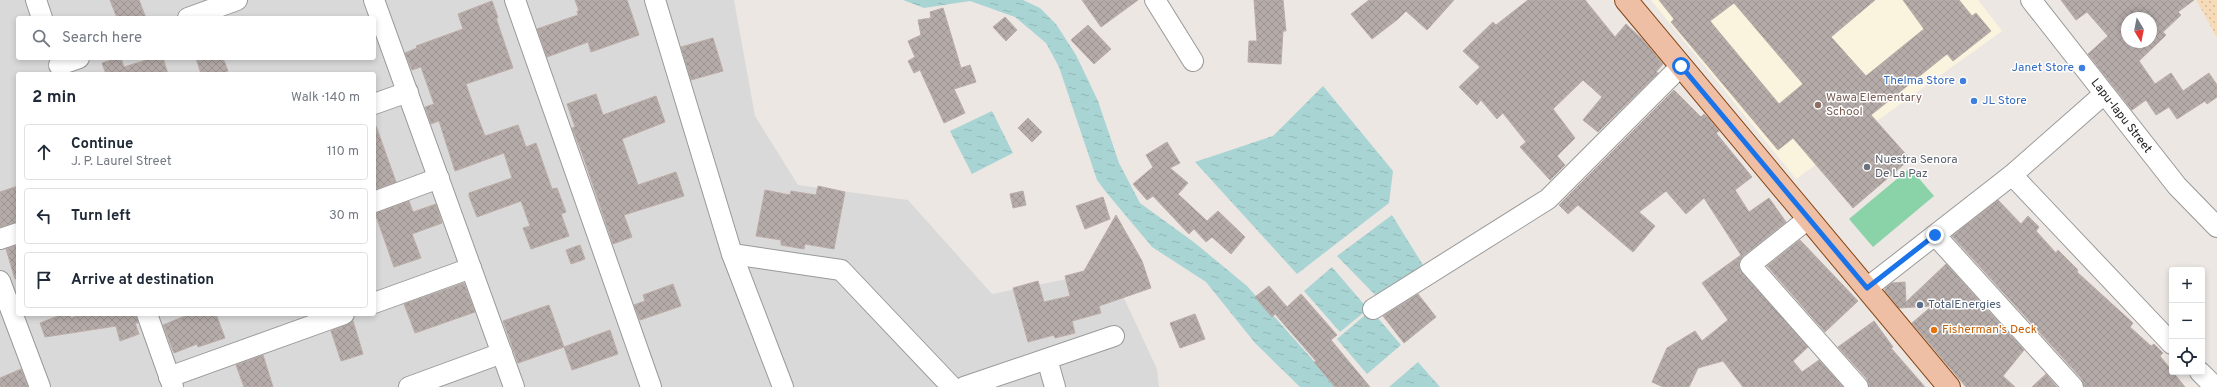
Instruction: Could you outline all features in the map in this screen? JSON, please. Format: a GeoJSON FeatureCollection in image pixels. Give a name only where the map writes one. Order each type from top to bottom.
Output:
{"type":"FeatureCollection","features":[{"type":"Feature","properties":{"kind":"main road"},"geometry":{"type":"LineString","coordinates":[[1626,0],[1949,387]]}},
{"type":"Feature","properties":{"kind":"street"},"geometry":{"type":"LineString","coordinates":[[36,0],[41,16]]}},
{"type":"Feature","properties":{"kind":"street"},"geometry":{"type":"LineString","coordinates":[[193,16],[237,0]]}},
{"type":"Feature","properties":{"kind":"street"},"geometry":{"type":"LineString","coordinates":[[374,0],[514,387]]}},
{"type":"Feature","properties":{"kind":"street"},"geometry":{"type":"LineString","coordinates":[[515,0],[651,387]]}},
{"type":"Feature","properties":{"kind":"street"},"geometry":{"type":"LineString","coordinates":[[655,0],[732,254],[783,387]]}},
{"type":"Feature","properties":{"kind":"street"},"geometry":{"type":"LineString","coordinates":[[1155,0],[1193,61]]}},
{"type":"Feature","properties":{"kind":"street","name":"Lapu-lapu Street"},"geometry":{"type":"LineString","coordinates":[[2031,0],[2177,186],[2217,227]]}},
{"type":"Feature","properties":{"kind":"street"},"geometry":{"type":"LineString","coordinates":[[59,66],[74,60]]}},
{"type":"Feature","properties":{"kind":"street"},"geometry":{"type":"LineString","coordinates":[[1373,309],[1548,198],[1681,66]]}},
{"type":"Feature","properties":{"kind":"street"},"geometry":{"type":"LineString","coordinates":[[376,103],[408,92]]}},
{"type":"Feature","properties":{"kind":"street"},"geometry":{"type":"LineString","coordinates":[[1867,288],[2012,175],[2104,94]]}},
{"type":"Feature","properties":{"kind":"street"},"geometry":{"type":"LineString","coordinates":[[2012,175],[2169,341]]}},
{"type":"Feature","properties":{"kind":"street"},"geometry":{"type":"LineString","coordinates":[[376,201],[439,178]]}},
{"type":"Feature","properties":{"kind":"street"},"geometry":{"type":"LineString","coordinates":[[1808,219],[1750,265],[1858,387]]}},
{"type":"Feature","properties":{"kind":"street"},"geometry":{"type":"LineString","coordinates":[[0,239],[16,233]]}},
{"type":"Feature","properties":{"kind":"street"},"geometry":{"type":"LineString","coordinates":[[1935,235],[2073,387]]}},
{"type":"Feature","properties":{"kind":"street"},"geometry":{"type":"LineString","coordinates":[[732,254],[841,270],[952,387]]}},
{"type":"Feature","properties":{"kind":"street"},"geometry":{"type":"LineString","coordinates":[[376,302],[471,268]]}},
{"type":"Feature","properties":{"kind":"street"},"geometry":{"type":"LineString","coordinates":[[0,281],[40,387]]}},
{"type":"Feature","properties":{"kind":"street"},"geometry":{"type":"LineString","coordinates":[[148,316],[171,382],[339,316]]}},
{"type":"Feature","properties":{"kind":"street"},"geometry":{"type":"LineString","coordinates":[[964,387],[1114,336]]}},
{"type":"Feature","properties":{"kind":"street"},"geometry":{"type":"LineString","coordinates":[[409,387],[502,353]]}},
{"type":"Feature","properties":{"kind":"street"},"geometry":{"type":"LineString","coordinates":[[1047,359],[1055,387]]}},
{"type":"Feature","properties":{"kind":"street"},"geometry":{"type":"LineString","coordinates":[[2203,375],[2216,387]]}},
{"type":"Feature","properties":{"kind":"shaded area"},"geometry":{"type":"Polygon","coordinates":[[[0,0],[734,0],[755,116],[798,185],[908,200],[992,294],[1111,270],[1157,369],[1159,387],[0,387],[0,0]]]}},
{"type":"Feature","properties":{"kind":"shaded area","name":"Wawa Elementary School"},"geometry":{"type":"Polygon","coordinates":[[[1651,0],[1978,0],[2002,31],[1796,179],[1651,0]]]}},
{"type":"Feature","properties":{"kind":"sand"},"geometry":{"type":"Polygon","coordinates":[[[2196,0],[2217,0],[2217,38],[2198,3],[2196,0]]]}},
{"type":"Feature","properties":{"kind":"green space"},"geometry":{"type":"Polygon","coordinates":[[[1910,168],[1934,196],[1873,247],[1849,219],[1910,168]]]}},
{"type":"Feature","properties":{"kind":"water"},"geometry":{"type":"Polygon","coordinates":[[[903,0],[1023,0],[1040,8],[1056,24],[1076,55],[1098,101],[1119,163],[1140,203],[1195,243],[1247,286],[1337,387],[1300,387],[1255,343],[1206,282],[1152,247],[1097,180],[1059,67],[1046,43],[1015,17],[970,1],[924,8],[903,0]]]}},
{"type":"Feature","properties":{"kind":"water"},"geometry":{"type":"Polygon","coordinates":[[[1323,86],[1393,171],[1389,203],[1297,274],[1195,162],[1273,136],[1323,86]]]}},
{"type":"Feature","properties":{"kind":"water"},"geometry":{"type":"Polygon","coordinates":[[[992,111],[1013,153],[972,174],[950,131],[992,111]]]}},
{"type":"Feature","properties":{"kind":"water"},"geometry":{"type":"Polygon","coordinates":[[[1392,215],[1423,265],[1379,299],[1337,256],[1392,215]]]}},
{"type":"Feature","properties":{"kind":"water"},"geometry":{"type":"Polygon","coordinates":[[[1332,267],[1368,309],[1340,332],[1304,291],[1332,267]]]}},
{"type":"Feature","properties":{"kind":"water"},"geometry":{"type":"Polygon","coordinates":[[[1371,310],[1401,345],[1367,374],[1337,339],[1371,310]]]}},
{"type":"Feature","properties":{"kind":"water"},"geometry":{"type":"Polygon","coordinates":[[[1418,362],[1440,387],[1389,387],[1418,362]]]}},
{"type":"Feature","properties":{"kind":"building"},"geometry":{"type":"Polygon","coordinates":[[[110,0],[139,0],[145,16],[116,16],[110,0]]]}},
{"type":"Feature","properties":{"kind":"building"},"geometry":{"type":"Polygon","coordinates":[[[575,0],[627,0],[639,35],[591,52],[588,42],[547,57],[537,29],[578,15],[577,11],[579,11],[575,0]]]}},
{"type":"Feature","properties":{"kind":"building"},"geometry":{"type":"Polygon","coordinates":[[[1082,0],[1138,0],[1101,27],[1082,0]]]}},
{"type":"Feature","properties":{"kind":"building"},"geometry":{"type":"Polygon","coordinates":[[[1254,0],[1283,0],[1286,31],[1283,31],[1281,64],[1248,62],[1249,41],[1257,41],[1254,0]]]}},
{"type":"Feature","properties":{"kind":"building"},"geometry":{"type":"Polygon","coordinates":[[[1369,0],[1454,0],[1427,30],[1406,11],[1372,39],[1351,14],[1369,0]]]}},
{"type":"Feature","properties":{"kind":"building"},"geometry":{"type":"Polygon","coordinates":[[[1528,0],[1585,0],[1615,37],[1626,24],[1642,39],[1663,64],[1656,72],[1658,73],[1598,132],[1583,120],[1602,97],[1583,80],[1553,109],[1575,138],[1557,156],[1565,165],[1550,180],[1520,147],[1526,142],[1503,113],[1497,119],[1481,100],[1477,105],[1459,87],[1480,67],[1463,51],[1493,22],[1496,25],[1528,0]]]}},
{"type":"Feature","properties":{"kind":"building","name":"Wawa Elementary School"},"geometry":{"type":"Polygon","coordinates":[[[1659,0],[1875,0],[1831,37],[1866,76],[1924,29],[1903,0],[1959,0],[1972,16],[1976,13],[1991,31],[1953,61],[1947,54],[1871,115],[1910,159],[1853,208],[1793,138],[1778,150],[1671,22],[1674,19],[1659,0]],[[1734,3],[1710,21],[1779,104],[1803,84],[1734,3]]]}},
{"type":"Feature","properties":{"kind":"building"},"geometry":{"type":"Polygon","coordinates":[[[2061,0],[2194,0],[2178,12],[2181,15],[2163,32],[2166,35],[2157,44],[2157,12],[2121,12],[2121,48],[2152,48],[2139,61],[2155,84],[2171,73],[2183,91],[2209,73],[2217,85],[2217,97],[2207,104],[2205,101],[2177,119],[2169,107],[2156,115],[2146,100],[2132,110],[2088,54],[2108,36],[2087,12],[2076,20],[2061,0]]]}},
{"type":"Feature","properties":{"kind":"building"},"geometry":{"type":"Polygon","coordinates":[[[492,1],[498,18],[496,18],[513,68],[466,84],[475,110],[485,136],[518,125],[526,147],[536,143],[552,189],[557,188],[566,212],[561,214],[569,236],[531,249],[523,228],[530,226],[521,201],[477,217],[469,196],[469,193],[512,178],[504,153],[455,171],[439,121],[431,124],[425,107],[434,104],[421,67],[412,70],[405,53],[417,48],[416,46],[463,29],[458,14],[492,1]]]}},
{"type":"Feature","properties":{"kind":"building"},"geometry":{"type":"Polygon","coordinates":[[[943,8],[961,68],[970,65],[976,82],[954,89],[965,113],[944,123],[920,70],[914,73],[908,61],[915,57],[908,41],[921,35],[918,20],[931,18],[930,12],[943,8]]]}},
{"type":"Feature","properties":{"kind":"building"},"geometry":{"type":"Polygon","coordinates":[[[1005,17],[1017,30],[1006,41],[993,27],[1005,17]]]}},
{"type":"Feature","properties":{"kind":"building"},"geometry":{"type":"Polygon","coordinates":[[[1088,25],[1111,49],[1094,64],[1071,40],[1088,25]]]}},
{"type":"Feature","properties":{"kind":"building"},"geometry":{"type":"Polygon","coordinates":[[[713,38],[723,71],[691,80],[681,47],[713,38]]]}},
{"type":"Feature","properties":{"kind":"building"},"geometry":{"type":"Polygon","coordinates":[[[112,60],[122,60],[124,67],[147,60],[164,60],[167,72],[105,72],[102,63],[112,60]]]}},
{"type":"Feature","properties":{"kind":"building"},"geometry":{"type":"Polygon","coordinates":[[[197,60],[224,60],[228,71],[226,72],[200,72],[197,60]]]}},
{"type":"Feature","properties":{"kind":"building"},"geometry":{"type":"Polygon","coordinates":[[[1674,90],[1701,117],[1704,114],[1709,119],[1719,131],[1716,133],[1752,177],[1735,190],[1749,212],[1769,198],[1786,222],[1743,256],[1739,261],[1739,267],[1808,347],[1793,361],[1802,372],[1819,360],[1843,387],[1743,387],[1723,361],[1698,368],[1689,387],[1663,387],[1652,382],[1667,348],[1695,331],[1702,341],[1728,320],[1702,283],[1741,255],[1704,198],[1686,214],[1666,191],[1639,212],[1655,226],[1633,252],[1578,205],[1568,214],[1559,205],[1674,90]]]}},
{"type":"Feature","properties":{"kind":"building"},"geometry":{"type":"Polygon","coordinates":[[[596,94],[603,115],[656,96],[665,122],[622,139],[638,185],[676,172],[684,196],[624,215],[632,237],[613,244],[572,128],[575,127],[567,104],[596,94]]]}},
{"type":"Feature","properties":{"kind":"building"},"geometry":{"type":"Polygon","coordinates":[[[1028,118],[1042,132],[1032,142],[1018,128],[1028,118]]]}},
{"type":"Feature","properties":{"kind":"building"},"geometry":{"type":"Polygon","coordinates":[[[376,126],[396,182],[376,189],[376,126]]]}},
{"type":"Feature","properties":{"kind":"building"},"geometry":{"type":"Polygon","coordinates":[[[1167,142],[1180,163],[1170,168],[1188,183],[1178,194],[1207,221],[1218,211],[1245,237],[1231,254],[1212,237],[1206,242],[1194,229],[1189,234],[1153,196],[1147,200],[1133,184],[1153,167],[1146,155],[1167,142]]]}},
{"type":"Feature","properties":{"kind":"building"},"geometry":{"type":"Polygon","coordinates":[[[818,186],[845,192],[834,249],[805,244],[804,249],[781,245],[781,240],[756,236],[765,190],[790,195],[791,191],[816,195],[818,186]]]}},
{"type":"Feature","properties":{"kind":"building"},"geometry":{"type":"Polygon","coordinates":[[[16,187],[16,223],[0,227],[0,192],[16,187]]]}},
{"type":"Feature","properties":{"kind":"building"},"geometry":{"type":"Polygon","coordinates":[[[1023,191],[1026,205],[1013,208],[1010,194],[1023,191]]]}},
{"type":"Feature","properties":{"kind":"building"},"geometry":{"type":"Polygon","coordinates":[[[1103,197],[1110,219],[1085,229],[1076,206],[1103,197]]]}},
{"type":"Feature","properties":{"kind":"building"},"geometry":{"type":"Polygon","coordinates":[[[1998,200],[2021,224],[2028,216],[2039,227],[2036,231],[2056,253],[2058,250],[2078,270],[2077,272],[2133,323],[2130,327],[2151,346],[2154,344],[2163,353],[2160,356],[2169,367],[2169,375],[2175,375],[2185,387],[2084,387],[2082,379],[1952,236],[1998,200]]]}},
{"type":"Feature","properties":{"kind":"building"},"geometry":{"type":"Polygon","coordinates":[[[409,201],[413,212],[436,204],[442,223],[412,234],[421,258],[394,267],[376,213],[409,201]]]}},
{"type":"Feature","properties":{"kind":"building"},"geometry":{"type":"Polygon","coordinates":[[[1116,215],[1142,261],[1151,288],[1099,306],[1101,313],[1072,321],[1075,333],[1055,338],[1054,335],[1028,342],[1013,288],[1038,281],[1044,302],[1070,296],[1065,276],[1084,271],[1116,215]]]}},
{"type":"Feature","properties":{"kind":"building"},"geometry":{"type":"Polygon","coordinates":[[[1800,240],[1858,301],[1825,332],[1767,266],[1800,240]]]}},
{"type":"Feature","properties":{"kind":"building"},"geometry":{"type":"Polygon","coordinates":[[[580,245],[585,259],[571,264],[566,250],[580,245]]]}},
{"type":"Feature","properties":{"kind":"building"},"geometry":{"type":"Polygon","coordinates":[[[16,246],[15,279],[6,249],[16,246]]]}},
{"type":"Feature","properties":{"kind":"building"},"geometry":{"type":"Polygon","coordinates":[[[1946,264],[2024,350],[2003,376],[2015,387],[1966,387],[1912,323],[1932,306],[1899,308],[1885,291],[1885,288],[1892,283],[1905,282],[1906,302],[1946,264]]]}},
{"type":"Feature","properties":{"kind":"building"},"geometry":{"type":"Polygon","coordinates":[[[464,283],[475,312],[415,333],[404,304],[464,283]]]}},
{"type":"Feature","properties":{"kind":"building"},"geometry":{"type":"Polygon","coordinates":[[[673,284],[681,306],[640,320],[634,305],[645,301],[643,295],[673,284]]]}},
{"type":"Feature","properties":{"kind":"building"},"geometry":{"type":"Polygon","coordinates":[[[1269,286],[1287,307],[1301,294],[1337,335],[1331,340],[1370,387],[1335,387],[1314,362],[1316,361],[1275,314],[1272,317],[1255,297],[1269,286]]]}},
{"type":"Feature","properties":{"kind":"building"},"geometry":{"type":"Polygon","coordinates":[[[1418,294],[1436,317],[1404,343],[1383,316],[1418,294]]]}},
{"type":"Feature","properties":{"kind":"building"},"geometry":{"type":"Polygon","coordinates":[[[549,305],[564,347],[518,363],[503,321],[549,305]]]}},
{"type":"Feature","properties":{"kind":"building"},"geometry":{"type":"Polygon","coordinates":[[[1195,314],[1205,339],[1180,348],[1170,323],[1195,314]]]}},
{"type":"Feature","properties":{"kind":"building"},"geometry":{"type":"Polygon","coordinates":[[[58,316],[70,316],[71,318],[76,316],[136,316],[138,323],[135,323],[139,334],[120,341],[116,326],[45,337],[40,323],[58,316]]]}},
{"type":"Feature","properties":{"kind":"building"},"geometry":{"type":"Polygon","coordinates":[[[185,316],[217,316],[225,338],[198,347],[197,344],[174,353],[163,325],[185,316]]]}},
{"type":"Feature","properties":{"kind":"building"},"geometry":{"type":"Polygon","coordinates":[[[353,321],[363,354],[341,361],[331,331],[353,321]]]}},
{"type":"Feature","properties":{"kind":"building"},"geometry":{"type":"Polygon","coordinates":[[[1874,321],[1893,347],[1891,348],[1925,387],[1869,387],[1867,379],[1838,347],[1874,321]]]}},
{"type":"Feature","properties":{"kind":"building"},"geometry":{"type":"Polygon","coordinates":[[[610,330],[618,354],[572,370],[564,347],[610,330]]]}},
{"type":"Feature","properties":{"kind":"building"},"geometry":{"type":"Polygon","coordinates":[[[263,355],[273,387],[244,387],[236,365],[263,355]]]}},
{"type":"Feature","properties":{"kind":"building"},"geometry":{"type":"Polygon","coordinates":[[[21,369],[28,387],[0,387],[0,378],[21,369]]]}},
{"type":"Feature","properties":{"kind":"building"},"geometry":{"type":"Polygon","coordinates":[[[2046,374],[2057,387],[2032,387],[2046,374]]]}},
{"type":"Feature","properties":{"kind":"place","name":"Janet Store"},"geometry":{"type":"Point","coordinates":[2082,68]}},
{"type":"Feature","properties":{"kind":"place","name":"Thelma Store"},"geometry":{"type":"Point","coordinates":[1963,81]}},
{"type":"Feature","properties":{"kind":"place","name":"JL Store"},"geometry":{"type":"Point","coordinates":[1974,101]}},
{"type":"Feature","properties":{"kind":"place","name":"Wawa Elementary School"},"geometry":{"type":"Point","coordinates":[1818,105]}},
{"type":"Feature","properties":{"kind":"place","name":"Nuestra Senora De La Paz"},"geometry":{"type":"Point","coordinates":[1867,167]}},
{"type":"Feature","properties":{"kind":"place","name":"TotalEnergies"},"geometry":{"type":"Point","coordinates":[1920,305]}},
{"type":"Feature","properties":{"kind":"place","name":"Fisherman's Deck"},"geometry":{"type":"Point","coordinates":[1934,330]}},
{"type":"Feature","properties":{"kind":"route"},"geometry":{"type":"LineString","coordinates":[[1681,66],[1867,288],[1935,235]]}}]}
